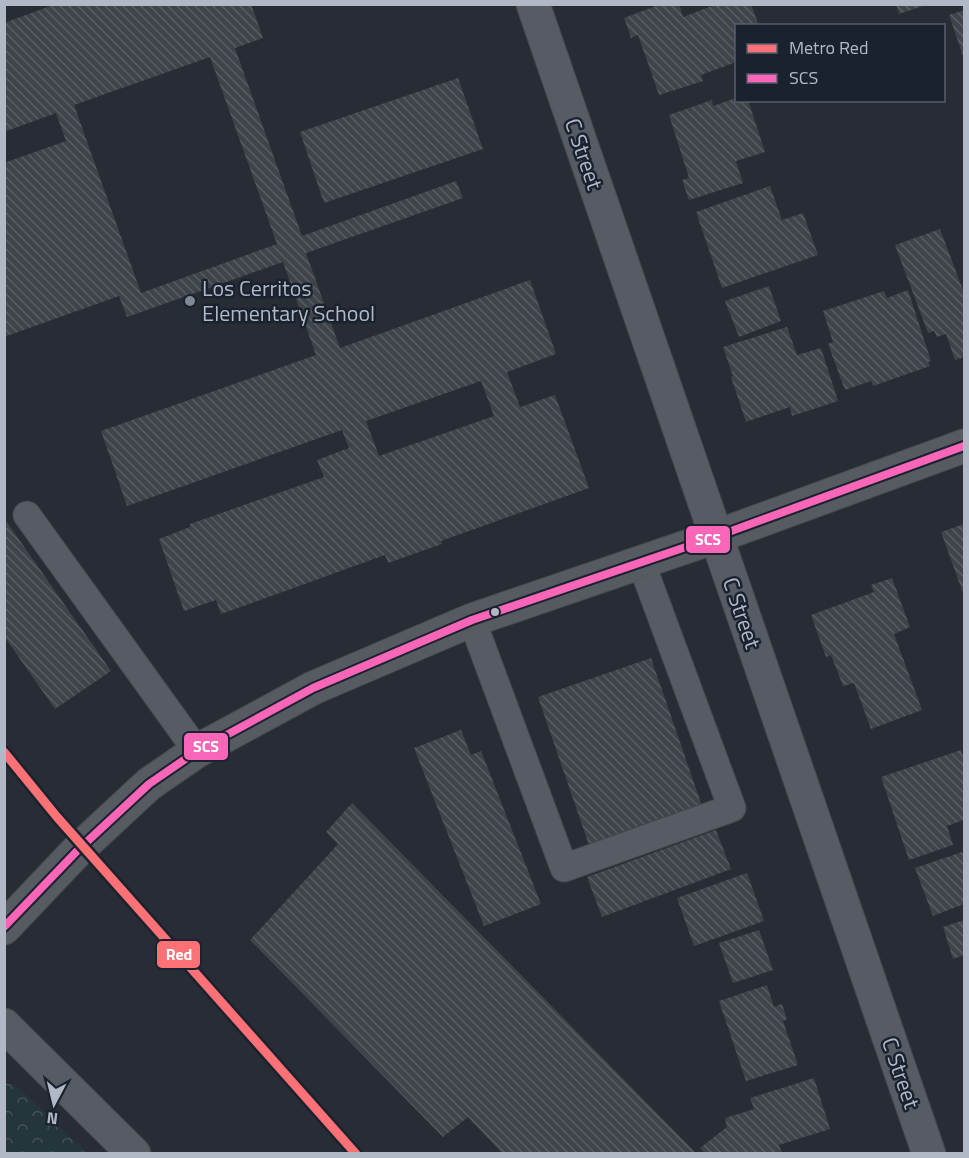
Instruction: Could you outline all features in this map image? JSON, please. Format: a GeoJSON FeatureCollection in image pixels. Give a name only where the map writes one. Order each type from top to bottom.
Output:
{"type":"FeatureCollection","features":[{"type":"Feature","properties":{"kind":"street","name":"C Street"},"geometry":{"type":"LineString","coordinates":[[533,4],[929,1154]]}},
{"type":"Feature","properties":{"kind":"street"},"geometry":{"type":"LineString","coordinates":[[4,928],[78,850],[149,784],[197,752],[313,688],[472,620],[715,537],[964,446]]}},
{"type":"Feature","properties":{"kind":"street"},"geometry":{"type":"LineString","coordinates":[[4,1025],[134,1154]]}},
{"type":"Feature","properties":{"kind":"lane"},"geometry":{"type":"LineString","coordinates":[[27,515],[197,752]]}},
{"type":"Feature","properties":{"kind":"lane"},"geometry":{"type":"LineString","coordinates":[[472,620],[564,868],[732,808],[641,562]]}},
{"type":"Feature","properties":{"kind":"green space"},"geometry":{"type":"Polygon","coordinates":[[[5,1083],[14,1084],[87,1153],[5,1153],[5,1083]]]}},
{"type":"Feature","properties":{"kind":"building"},"geometry":{"type":"Polygon","coordinates":[[[56,4],[251,4],[263,38],[235,48],[302,236],[456,181],[463,198],[306,253],[340,348],[530,280],[556,354],[507,372],[520,407],[555,395],[589,488],[441,541],[442,544],[388,563],[385,555],[221,614],[216,600],[184,611],[159,539],[190,527],[190,524],[324,477],[317,460],[349,448],[342,430],[127,506],[101,431],[316,355],[283,262],[127,317],[119,296],[4,337],[4,163],[66,141],[56,113],[4,132],[4,23],[56,4]],[[210,57],[74,105],[141,293],[277,244],[210,57]],[[481,381],[366,421],[379,456],[494,416],[481,381]]]}},
{"type":"Feature","properties":{"kind":"building"},"geometry":{"type":"Polygon","coordinates":[[[661,4],[679,4],[683,17],[717,4],[751,4],[758,24],[735,24],[735,62],[701,75],[703,81],[659,95],[638,35],[631,38],[624,18],[661,4]]]}},
{"type":"Feature","properties":{"kind":"building"},"geometry":{"type":"Polygon","coordinates":[[[896,4],[926,4],[926,5],[899,14],[896,4]]]}},
{"type":"Feature","properties":{"kind":"building"},"geometry":{"type":"Polygon","coordinates":[[[964,10],[964,59],[949,15],[964,10]]]}},
{"type":"Feature","properties":{"kind":"building"},"geometry":{"type":"Polygon","coordinates":[[[458,78],[483,149],[324,203],[300,132],[458,78]]]}},
{"type":"Feature","properties":{"kind":"building"},"geometry":{"type":"Polygon","coordinates":[[[735,98],[735,102],[749,102],[765,152],[736,161],[743,183],[689,200],[682,180],[689,178],[669,115],[712,100],[713,106],[735,98]]]}},
{"type":"Feature","properties":{"kind":"building"},"geometry":{"type":"Polygon","coordinates":[[[770,186],[782,220],[803,213],[818,255],[722,288],[696,212],[770,186]]]}},
{"type":"Feature","properties":{"kind":"building"},"geometry":{"type":"Polygon","coordinates":[[[940,229],[964,293],[964,357],[955,360],[946,334],[937,337],[934,331],[928,333],[895,245],[940,229]]]}},
{"type":"Feature","properties":{"kind":"building"},"geometry":{"type":"Polygon","coordinates":[[[769,286],[781,321],[739,337],[725,301],[769,286]]]}},
{"type":"Feature","properties":{"kind":"building"},"geometry":{"type":"Polygon","coordinates":[[[908,290],[931,361],[928,362],[930,366],[873,386],[871,381],[845,390],[828,344],[833,342],[823,311],[884,291],[887,298],[908,290]]]}},
{"type":"Feature","properties":{"kind":"building"},"geometry":{"type":"Polygon","coordinates":[[[787,327],[797,355],[821,348],[838,401],[792,416],[790,407],[746,422],[723,347],[787,327]]]}},
{"type":"Feature","properties":{"kind":"building"},"geometry":{"type":"Polygon","coordinates":[[[4,518],[111,671],[55,709],[4,636],[4,518]]]}},
{"type":"Feature","properties":{"kind":"building"},"geometry":{"type":"Polygon","coordinates":[[[964,524],[964,592],[963,593],[941,532],[964,524]]]}},
{"type":"Feature","properties":{"kind":"building"},"geometry":{"type":"Polygon","coordinates":[[[892,578],[910,627],[894,634],[922,710],[871,729],[854,683],[843,686],[831,655],[826,657],[811,615],[874,592],[871,585],[892,578]]]}},
{"type":"Feature","properties":{"kind":"building"},"geometry":{"type":"Polygon","coordinates":[[[651,658],[703,809],[590,848],[538,697],[651,658]]]}},
{"type":"Feature","properties":{"kind":"building"},"geometry":{"type":"Polygon","coordinates":[[[461,730],[471,755],[481,751],[541,904],[484,926],[414,748],[461,730]]]}},
{"type":"Feature","properties":{"kind":"building"},"geometry":{"type":"Polygon","coordinates":[[[961,750],[964,759],[964,820],[947,826],[953,845],[909,860],[881,777],[961,750]]]}},
{"type":"Feature","properties":{"kind":"building"},"geometry":{"type":"Polygon","coordinates":[[[352,803],[697,1154],[503,1154],[468,1117],[443,1137],[250,940],[338,844],[326,832],[352,803]]]}},
{"type":"Feature","properties":{"kind":"building"},"geometry":{"type":"Polygon","coordinates":[[[716,830],[731,869],[602,917],[587,877],[716,830]]]}},
{"type":"Feature","properties":{"kind":"building"},"geometry":{"type":"Polygon","coordinates":[[[962,852],[964,904],[933,916],[915,868],[962,852]]]}},
{"type":"Feature","properties":{"kind":"building"},"geometry":{"type":"Polygon","coordinates":[[[747,873],[764,921],[694,946],[677,898],[747,873]]]}},
{"type":"Feature","properties":{"kind":"building"},"geometry":{"type":"Polygon","coordinates":[[[964,920],[964,955],[953,959],[943,927],[964,920]]]}},
{"type":"Feature","properties":{"kind":"building"},"geometry":{"type":"Polygon","coordinates":[[[759,930],[773,970],[733,983],[719,943],[759,930]]]}},
{"type":"Feature","properties":{"kind":"building"},"geometry":{"type":"Polygon","coordinates":[[[767,985],[774,1007],[782,1004],[787,1019],[783,1021],[798,1065],[746,1081],[719,1001],[767,985]]]}},
{"type":"Feature","properties":{"kind":"building"},"geometry":{"type":"Polygon","coordinates":[[[814,1078],[830,1129],[779,1145],[782,1154],[706,1154],[700,1148],[727,1127],[725,1118],[754,1109],[750,1098],[814,1078]]]}},
{"type":"Feature","properties":{"kind":"metro line","name":"Red"},"geometry":{"type":"LineString","coordinates":[[4,752],[57,817],[356,1154]]}},
{"type":"Feature","properties":{"kind":"transit line","name":"SCS"},"geometry":{"type":"LineString","coordinates":[[4,927],[78,850],[149,784],[197,751],[313,688],[472,620],[715,537],[964,446]]}},
{"type":"Feature","properties":{"kind":"place","name":"Los Cerritos Elementary School"},"geometry":{"type":"Point","coordinates":[190,301]}}]}
